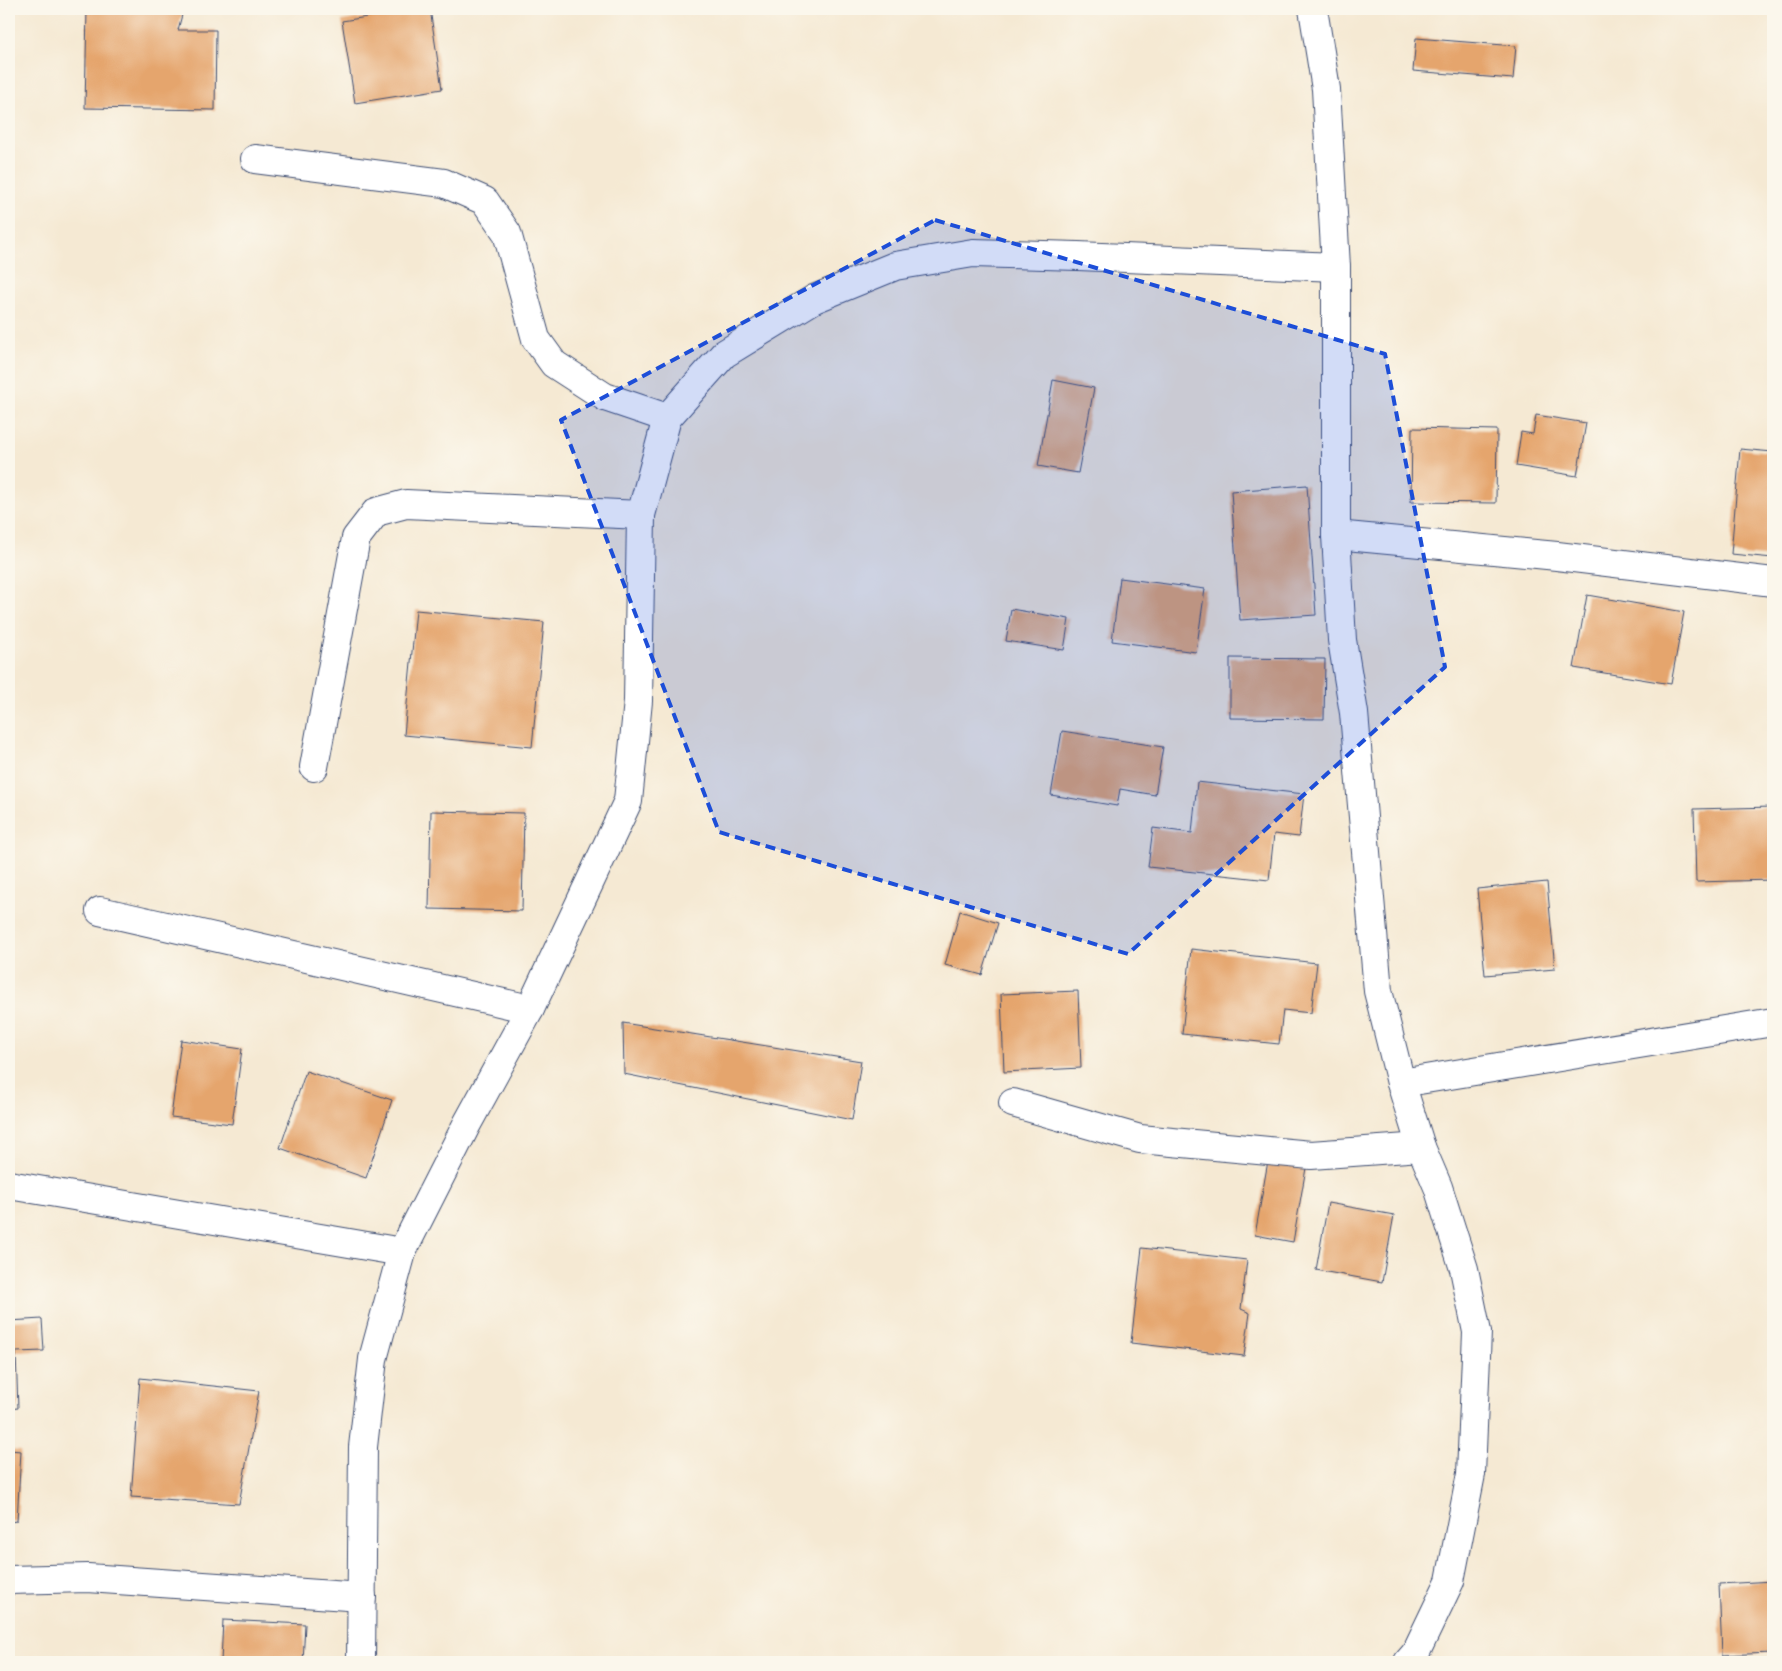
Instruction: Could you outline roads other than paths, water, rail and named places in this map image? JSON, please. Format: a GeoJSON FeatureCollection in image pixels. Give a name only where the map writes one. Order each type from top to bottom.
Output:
{"type":"FeatureCollection","features":[{"type":"Feature","properties":{"kind":"street"},"geometry":{"type":"LineString","coordinates":[[1312,9],[1326,89],[1336,267],[1336,534],[1342,640],[1354,713],[1378,991],[1401,1083],[1421,1147],[1438,1187],[1464,1269],[1477,1332],[1471,1474],[1450,1581],[1416,1654],[1408,1662]]}},
{"type":"Feature","properties":{"kind":"street"},"geometry":{"type":"LineString","coordinates":[[255,158],[444,183],[485,201],[507,233],[536,339],[554,364],[605,397],[667,418]]}},
{"type":"Feature","properties":{"kind":"street"},"geometry":{"type":"LineString","coordinates":[[361,1662],[363,1447],[373,1359],[402,1252],[467,1124],[530,1009],[628,801],[638,701],[641,515],[667,418],[724,354],[814,299],[895,266],[973,253],[1336,267]]}},
{"type":"Feature","properties":{"kind":"street"},"geometry":{"type":"LineString","coordinates":[[314,767],[356,538],[376,512],[406,504],[641,515]]}},
{"type":"Feature","properties":{"kind":"street"},"geometry":{"type":"LineString","coordinates":[[1336,534],[1557,556],[1773,582]]}},
{"type":"Feature","properties":{"kind":"street"},"geometry":{"type":"LineString","coordinates":[[100,911],[530,1009]]}},
{"type":"Feature","properties":{"kind":"street"},"geometry":{"type":"LineString","coordinates":[[1401,1083],[1773,1022]]}},
{"type":"Feature","properties":{"kind":"street"},"geometry":{"type":"LineString","coordinates":[[1013,1104],[1140,1139],[1311,1155],[1421,1147]]}},
{"type":"Feature","properties":{"kind":"street"},"geometry":{"type":"LineString","coordinates":[[9,1186],[402,1252]]}},
{"type":"Feature","properties":{"kind":"street"},"geometry":{"type":"LineString","coordinates":[[9,1580],[88,1578],[362,1597]]}}]}
